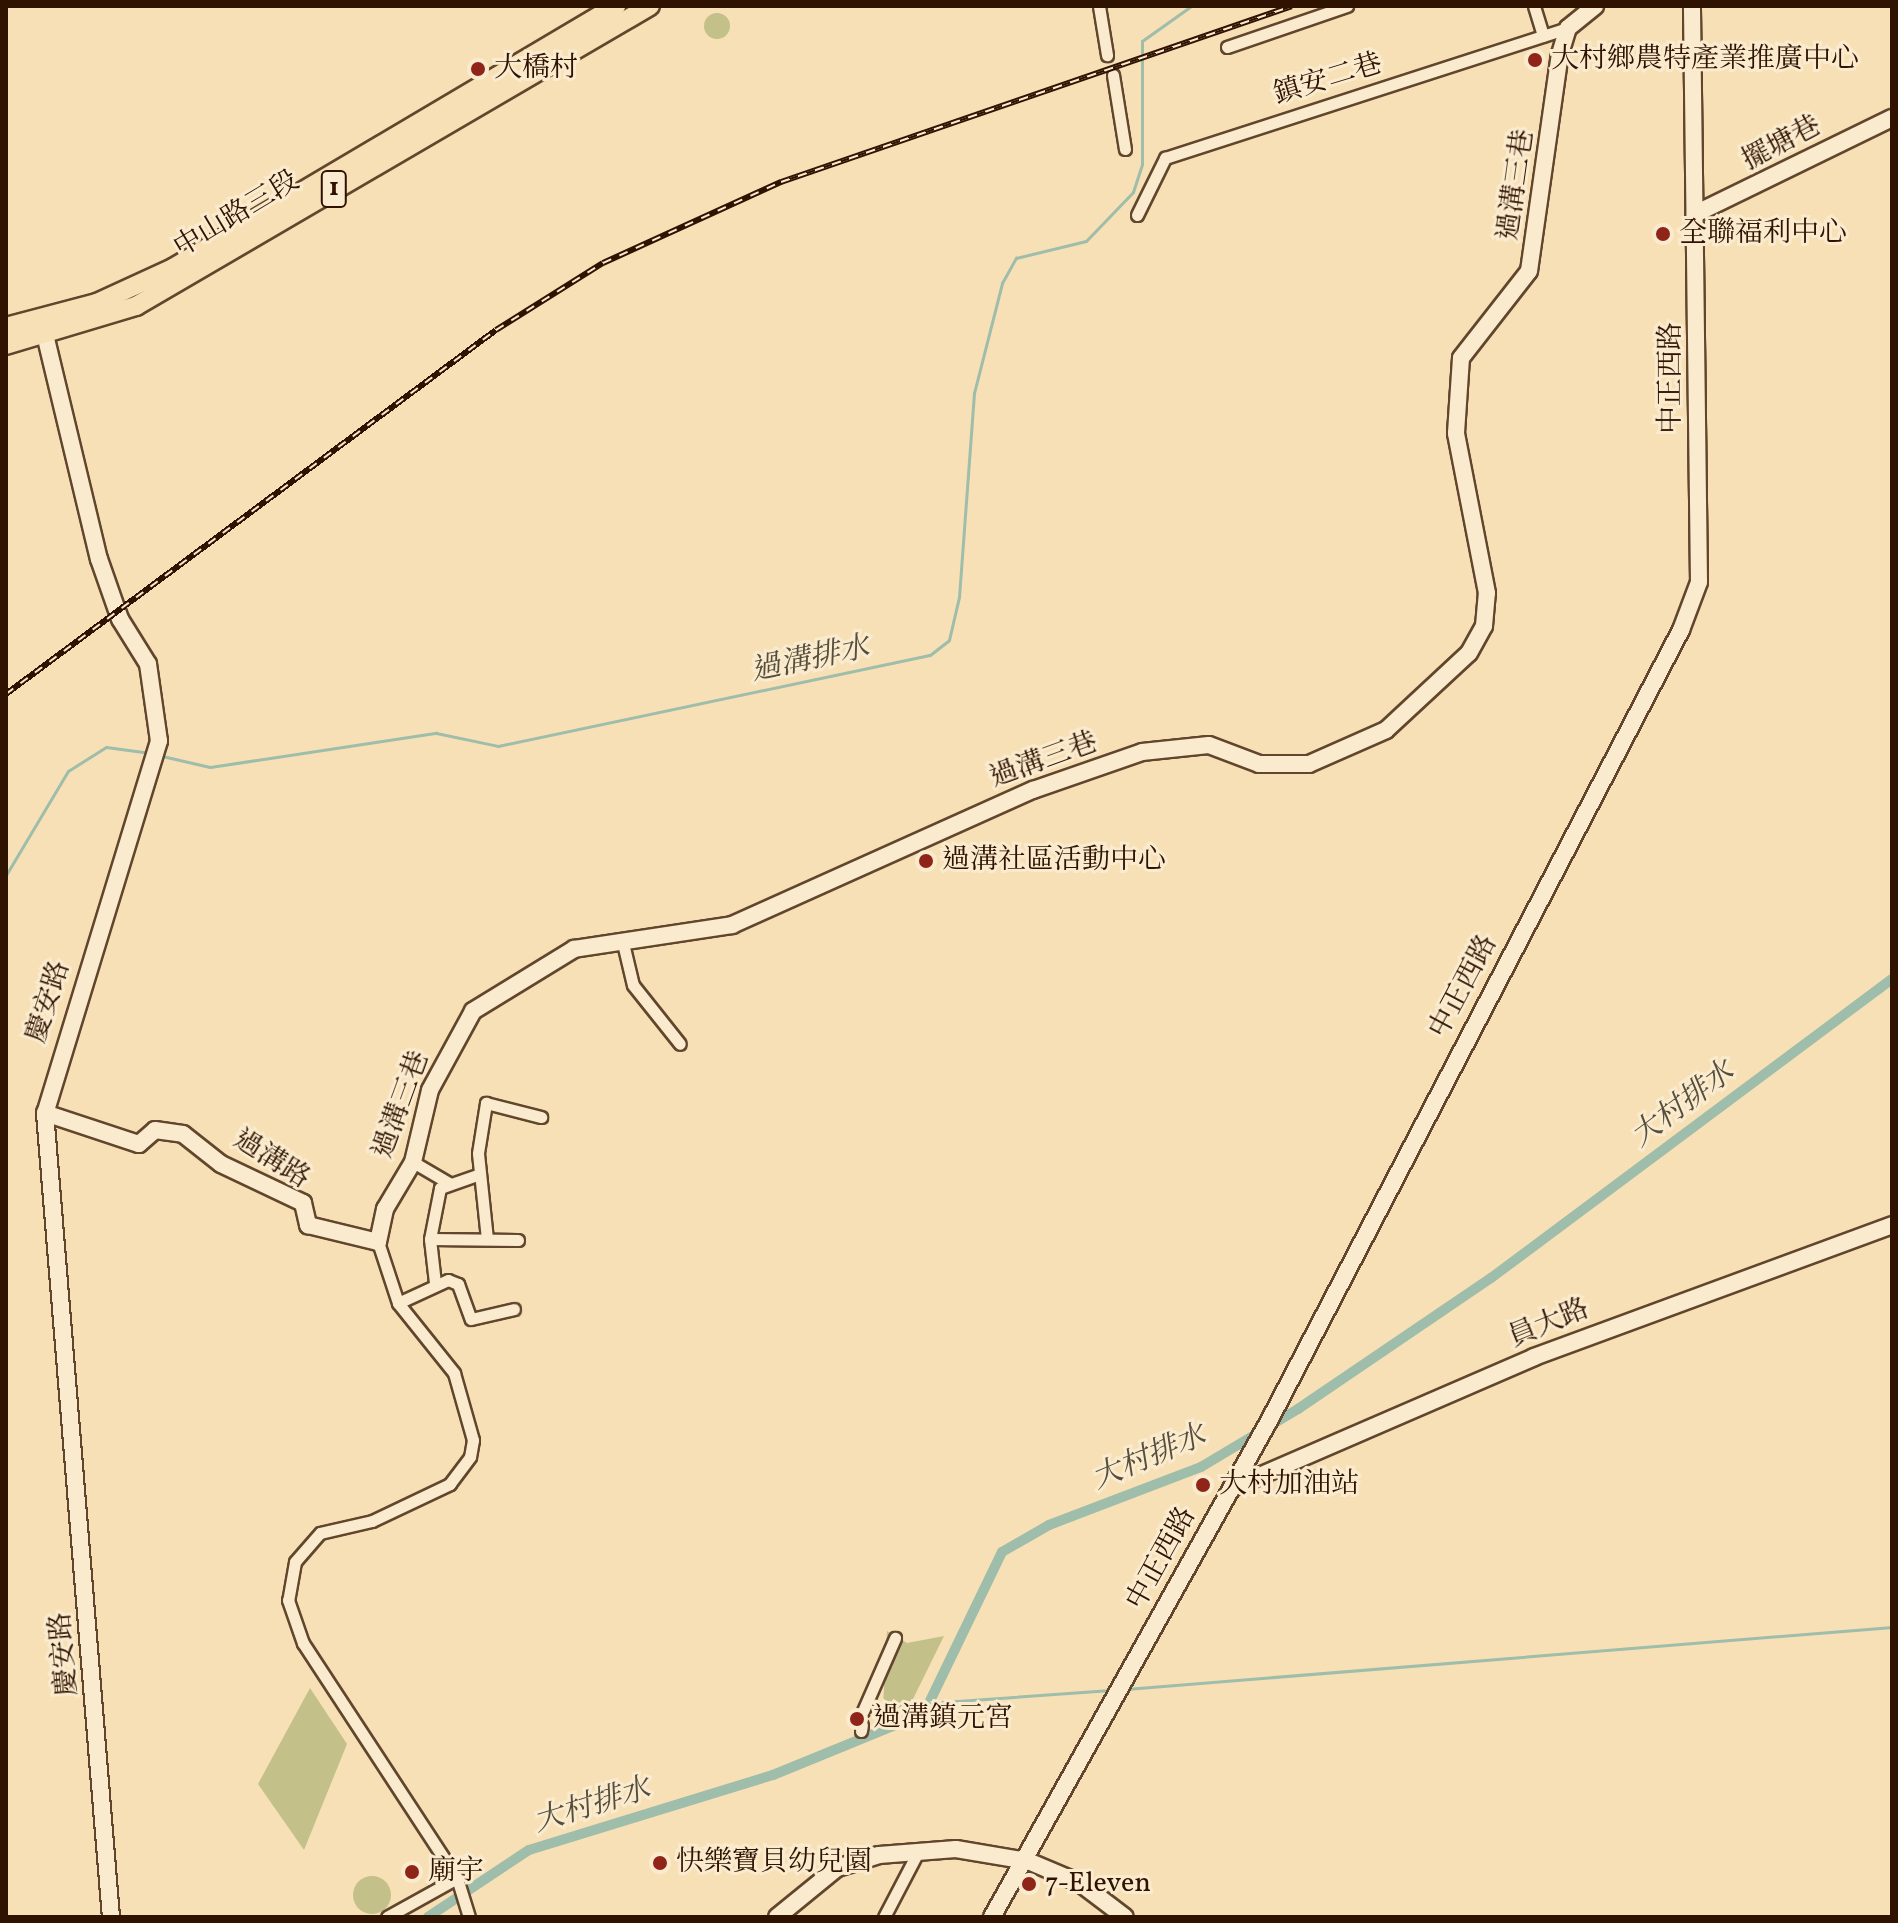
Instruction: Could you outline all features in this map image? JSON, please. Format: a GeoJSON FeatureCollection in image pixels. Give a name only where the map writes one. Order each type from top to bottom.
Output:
{"type":"FeatureCollection","features":[{"type":"Feature","properties":{"kind":"main road","name":"中山路三段"},"geometry":{"type":"LineString","coordinates":[[6,345],[218,244],[616,6]]}},
{"type":"Feature","properties":{"kind":"main road","name":"中山路三段"},"geometry":{"type":"LineString","coordinates":[[6,327],[44,328],[136,306],[650,6]]}},
{"type":"Feature","properties":{"kind":"street"},"geometry":{"type":"LineString","coordinates":[[1099,6],[1107,55]]}},
{"type":"Feature","properties":{"kind":"street"},"geometry":{"type":"LineString","coordinates":[[1227,47],[1347,6]]}},
{"type":"Feature","properties":{"kind":"street"},"geometry":{"type":"LineString","coordinates":[[1534,6],[1543,36]]}},
{"type":"Feature","properties":{"kind":"street"},"geometry":{"type":"LineString","coordinates":[[1568,28],[1595,6]]}},
{"type":"Feature","properties":{"kind":"street","name":"中正西路"},"geometry":{"type":"LineString","coordinates":[[992,1917],[1028,1861],[1232,1488],[1681,630],[1699,582],[1692,6]]}},
{"type":"Feature","properties":{"kind":"street","name":"鎮安二巷"},"geometry":{"type":"LineString","coordinates":[[1137,215],[1165,158],[1568,28]]}},
{"type":"Feature","properties":{"kind":"street","name":"過溝三巷"},"geometry":{"type":"LineString","coordinates":[[378,1242],[385,1209],[413,1162],[430,1090],[473,1011],[574,949],[622,939],[732,925],[1033,790],[1142,752],[1209,745],[1259,764],[1333,757],[1386,730],[1469,653],[1484,626],[1487,593],[1455,396],[1472,338],[1529,271],[1568,28]]}},
{"type":"Feature","properties":{"kind":"street"},"geometry":{"type":"LineString","coordinates":[[1113,75],[1125,149]]}},
{"type":"Feature","properties":{"kind":"street","name":"擺塘巷"},"geometry":{"type":"LineString","coordinates":[[1695,214],[1892,118]]}},
{"type":"Feature","properties":{"kind":"street","name":"慶安路"},"geometry":{"type":"LineString","coordinates":[[44,328],[99,559],[120,619],[148,664],[159,741],[45,1113],[111,1917]]}},
{"type":"Feature","properties":{"kind":"street"},"geometry":{"type":"LineString","coordinates":[[622,939],[633,985],[680,1044]]}},
{"type":"Feature","properties":{"kind":"street"},"geometry":{"type":"LineString","coordinates":[[487,1239],[480,1174],[486,1103],[541,1117]]}},
{"type":"Feature","properties":{"kind":"street","name":"過溝路"},"geometry":{"type":"LineString","coordinates":[[45,1113],[139,1144],[155,1130],[183,1134],[221,1164],[303,1203],[308,1225],[378,1242]]}},
{"type":"Feature","properties":{"kind":"street"},"geometry":{"type":"LineString","coordinates":[[413,1162],[449,1183]]}},
{"type":"Feature","properties":{"kind":"street"},"geometry":{"type":"LineString","coordinates":[[435,1283],[430,1239],[440,1188],[480,1174]]}},
{"type":"Feature","properties":{"kind":"street","name":"員大路"},"geometry":{"type":"LineString","coordinates":[[1232,1488],[1534,1357],[1892,1225]]}},
{"type":"Feature","properties":{"kind":"street"},"geometry":{"type":"LineString","coordinates":[[430,1239],[518,1240]]}},
{"type":"Feature","properties":{"kind":"street"},"geometry":{"type":"LineString","coordinates":[[378,1242],[398,1303],[454,1373],[473,1440],[465,1470],[450,1484],[372,1521],[320,1533],[295,1562],[288,1600],[303,1643],[457,1878],[469,1917]]}},
{"type":"Feature","properties":{"kind":"street"},"geometry":{"type":"LineString","coordinates":[[398,1303],[435,1283],[458,1284],[471,1319],[514,1309]]}},
{"type":"Feature","properties":{"kind":"street"},"geometry":{"type":"LineString","coordinates":[[863,1711],[895,1638]]}},
{"type":"Feature","properties":{"kind":"street"},"geometry":{"type":"LineString","coordinates":[[777,1917],[837,1868],[918,1852],[956,1849],[1028,1861],[1080,1883],[1125,1917]]}},
{"type":"Feature","properties":{"kind":"street"},"geometry":{"type":"LineString","coordinates":[[884,1917],[918,1852]]}},
{"type":"Feature","properties":{"kind":"street"},"geometry":{"type":"LineString","coordinates":[[387,1917],[457,1878]]}},
{"type":"Feature","properties":{"kind":"shaded area"},"geometry":{"type":"Polygon","coordinates":[[[717,13],[726,17],[730,26],[726,35],[717,39],[708,35],[704,26],[708,17],[717,13]]]}},
{"type":"Feature","properties":{"kind":"shaded area"},"geometry":{"type":"Polygon","coordinates":[[[887,1631],[907,1643],[944,1636],[913,1699],[889,1715],[883,1707],[887,1631]]]}},
{"type":"Feature","properties":{"kind":"shaded area"},"geometry":{"type":"Polygon","coordinates":[[[310,1688],[347,1744],[304,1850],[258,1784],[310,1688]]]}},
{"type":"Feature","properties":{"kind":"shaded area"},"geometry":{"type":"Polygon","coordinates":[[[372,1876],[385,1882],[391,1895],[385,1908],[372,1914],[359,1908],[353,1895],[359,1882],[372,1876]]]}},
{"type":"Feature","properties":{"kind":"waterway","name":"過溝排水"},"geometry":{"type":"LineString","coordinates":[[162,756],[210,767],[436,733],[498,746],[930,655],[949,640],[959,597],[974,393],[1002,283],[1016,258],[1086,241],[1133,192],[1142,164],[1142,41],[1191,6]]}},
{"type":"Feature","properties":{"kind":"waterway","name":"過溝排水"},"geometry":{"type":"LineString","coordinates":[[6,875],[68,771],[106,747],[151,753]]}},
{"type":"Feature","properties":{"kind":"waterway","name":"大村排水"},"geometry":{"type":"LineString","coordinates":[[428,1917],[529,1850],[773,1775],[915,1717],[929,1703],[1002,1552],[1049,1525],[1201,1467],[1298,1409],[1491,1278],[1892,979]]}},
{"type":"Feature","properties":{"kind":"waterway"},"geometry":{"type":"LineString","coordinates":[[1126,1689],[1892,1627]]}},
{"type":"Feature","properties":{"kind":"waterway"},"geometry":{"type":"LineString","coordinates":[[929,1703],[1111,1690]]}},
{"type":"Feature","properties":{"kind":"railway"},"geometry":{"type":"LineString","coordinates":[[6,694],[496,330],[603,263],[781,182],[1292,6]]}},
{"type":"Feature","properties":{"kind":"place","name":"大村鄉農特產業推廣中心"},"geometry":{"type":"Point","coordinates":[1535,60]}},
{"type":"Feature","properties":{"kind":"place","name":"大橋村"},"geometry":{"type":"Point","coordinates":[478,69]}},
{"type":"Feature","properties":{"kind":"place","name":"全聯福利中心"},"geometry":{"type":"Point","coordinates":[1663,234]}},
{"type":"Feature","properties":{"kind":"place","name":"過溝社區活動中心"},"geometry":{"type":"Point","coordinates":[926,861]}},
{"type":"Feature","properties":{"kind":"place","name":"大村加油站"},"geometry":{"type":"Point","coordinates":[1203,1485]}},
{"type":"Feature","properties":{"kind":"place","name":"過溝鎮元宮"},"geometry":{"type":"Point","coordinates":[857,1719]}},
{"type":"Feature","properties":{"kind":"place","name":"快樂寶貝幼兒園"},"geometry":{"type":"Point","coordinates":[660,1863]}},
{"type":"Feature","properties":{"kind":"place","name":"廟宇"},"geometry":{"type":"Point","coordinates":[412,1872]}},
{"type":"Feature","properties":{"kind":"place","name":"7-Eleven"},"geometry":{"type":"Point","coordinates":[1029,1884]}}]}
